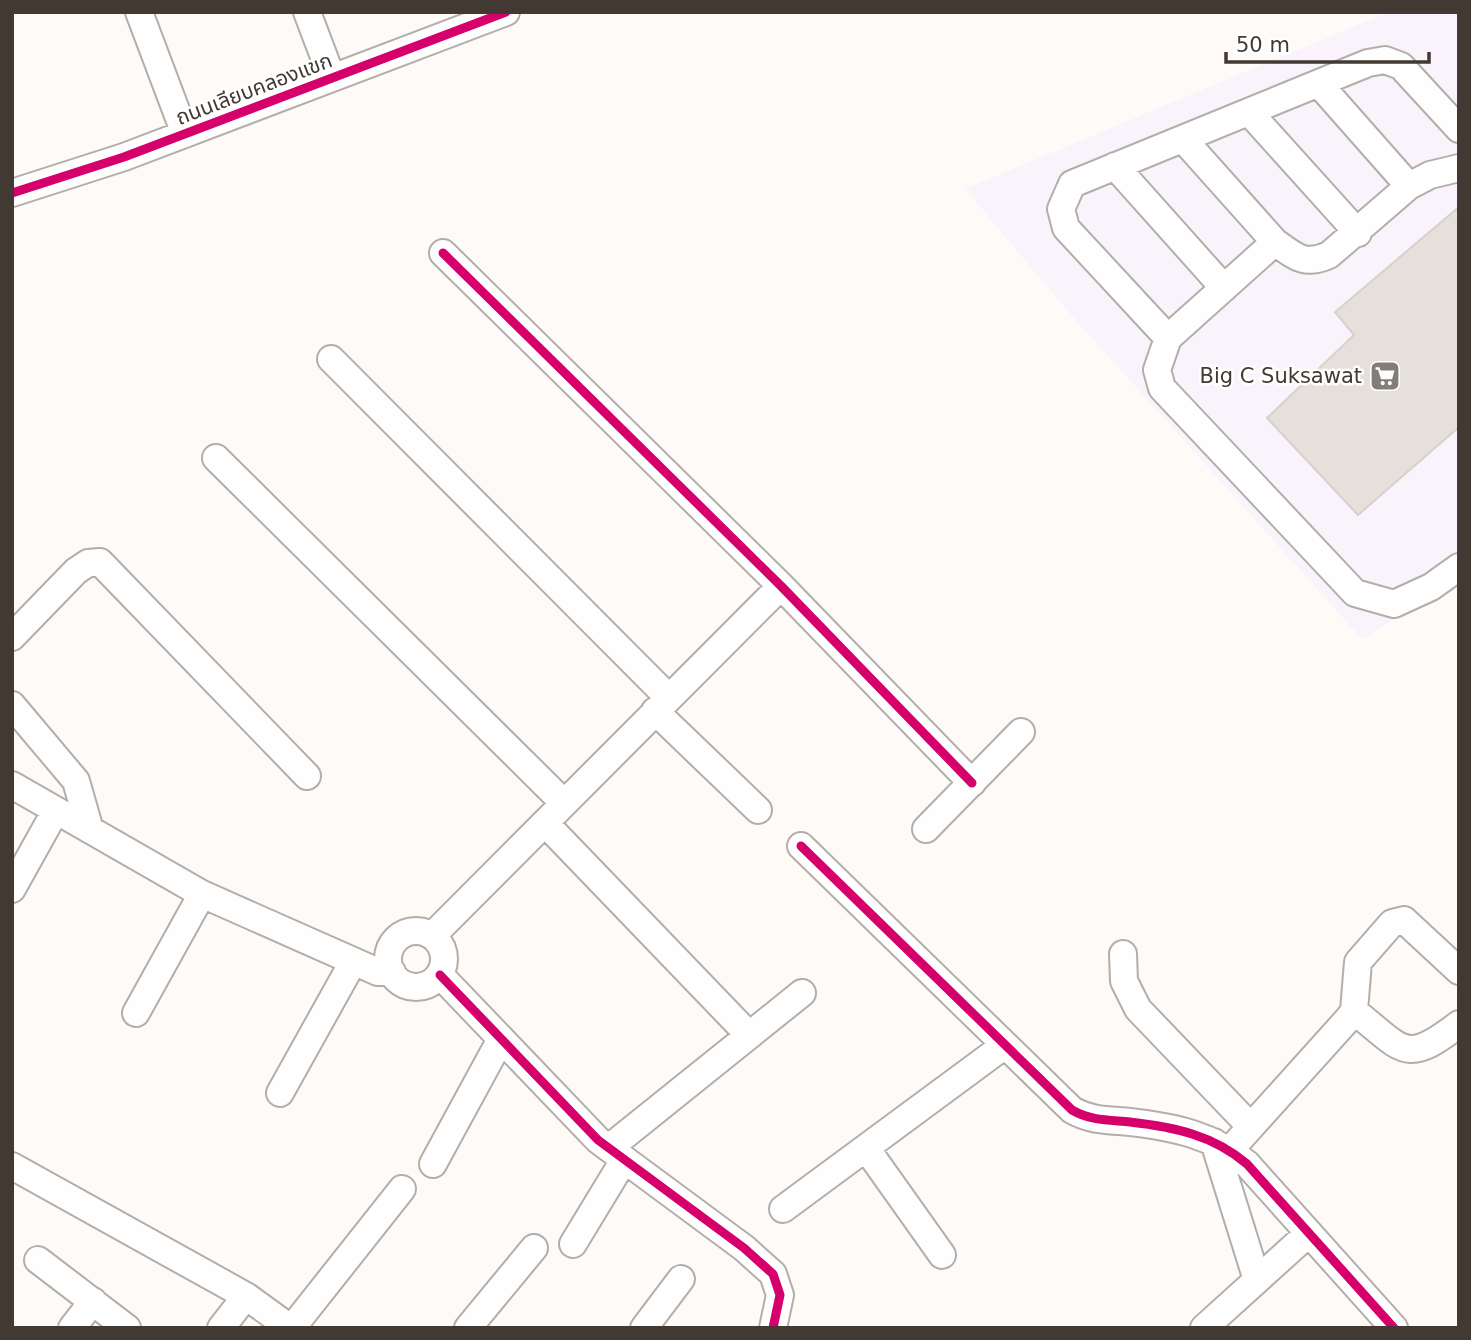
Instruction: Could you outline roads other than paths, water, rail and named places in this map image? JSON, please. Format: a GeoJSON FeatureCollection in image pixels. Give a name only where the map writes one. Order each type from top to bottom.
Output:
{"type":"FeatureCollection","features":[{"type":"Feature","properties":{"kind":"street"},"geometry":{"type":"LineString","coordinates":[[139,12],[185,134]]}},
{"type":"Feature","properties":{"kind":"street"},"geometry":{"type":"LineString","coordinates":[[307,12],[331,78]]}},
{"type":"Feature","properties":{"kind":"street","name":"ถนนเลียบคลองแขก"},"geometry":{"type":"LineString","coordinates":[[12,193],[185,134],[506,12]]}},
{"type":"Feature","properties":{"kind":"street"},"geometry":{"type":"LineString","coordinates":[[1168,338],[1063,222],[1063,202],[1072,184],[1368,63],[1385,60],[1396,63],[1459,129]]}},
{"type":"Feature","properties":{"kind":"street"},"geometry":{"type":"LineString","coordinates":[[1319,84],[1409,186]]}},
{"type":"Feature","properties":{"kind":"street"},"geometry":{"type":"LineString","coordinates":[[1249,112],[1358,233]]}},
{"type":"Feature","properties":{"kind":"street"},"geometry":{"type":"LineString","coordinates":[[1182,139],[1275,242],[1298,258],[1313,262],[1329,255],[1358,233],[1409,186],[1430,175],[1459,168]]}},
{"type":"Feature","properties":{"kind":"street"},"geometry":{"type":"LineString","coordinates":[[1115,166],[1224,288]]}},
{"type":"Feature","properties":{"kind":"street"},"geometry":{"type":"LineString","coordinates":[[1275,242],[1168,338],[1157,370],[1162,388],[1355,593],[1394,604],[1431,587],[1459,567]]}},
{"type":"Feature","properties":{"kind":"street"},"geometry":{"type":"LineString","coordinates":[[443,253],[781,586],[972,783]]}},
{"type":"Feature","properties":{"kind":"street"},"geometry":{"type":"LineString","coordinates":[[331,359],[662,705],[758,810]]}},
{"type":"Feature","properties":{"kind":"street"},"geometry":{"type":"LineString","coordinates":[[216,458],[564,803]]}},
{"type":"Feature","properties":{"kind":"street"},"geometry":{"type":"LineString","coordinates":[[12,638],[76,571],[88,563],[100,562],[307,776]]}},
{"type":"Feature","properties":{"kind":"street"},"geometry":{"type":"LineString","coordinates":[[432,936],[781,586]]}},
{"type":"Feature","properties":{"kind":"street"},"geometry":{"type":"LineString","coordinates":[[12,705],[76,781],[90,830]]}},
{"type":"Feature","properties":{"kind":"street"},"geometry":{"type":"LineString","coordinates":[[926,829],[1021,732]]}},
{"type":"Feature","properties":{"kind":"street"},"geometry":{"type":"LineString","coordinates":[[12,785],[202,894],[353,962],[378,972],[392,972]]}},
{"type":"Feature","properties":{"kind":"street"},"geometry":{"type":"LineString","coordinates":[[12,889],[56,810]]}},
{"type":"Feature","properties":{"kind":"street"},"geometry":{"type":"LineString","coordinates":[[545,823],[749,1035]]}},
{"type":"Feature","properties":{"kind":"street"},"geometry":{"type":"LineString","coordinates":[[801,846],[1072,1110],[1086,1118],[1159,1125],[1198,1134],[1222,1146],[1309,1233],[1394,1328]]}},
{"type":"Feature","properties":{"kind":"street"},"geometry":{"type":"LineString","coordinates":[[136,1013],[202,894]]}},
{"type":"Feature","properties":{"kind":"street"},"geometry":{"type":"LineString","coordinates":[[1222,1146],[1251,1126],[1354,1011],[1358,962],[1392,923],[1404,920],[1459,971]]}},
{"type":"Feature","properties":{"kind":"street"},"geometry":{"type":"LineString","coordinates":[[415,932],[432,936],[438,942],[444,958],[440,975],[425,986],[405,985],[392,972],[389,953],[399,937],[415,932]]}},
{"type":"Feature","properties":{"kind":"street"},"geometry":{"type":"LineString","coordinates":[[1123,954],[1124,981],[1138,1009],[1251,1126]]}},
{"type":"Feature","properties":{"kind":"street"},"geometry":{"type":"LineString","coordinates":[[280,1093],[353,962]]}},
{"type":"Feature","properties":{"kind":"street"},"geometry":{"type":"LineString","coordinates":[[440,975],[617,1154],[744,1248],[773,1274],[780,1295],[773,1328]]}},
{"type":"Feature","properties":{"kind":"street"},"geometry":{"type":"LineString","coordinates":[[573,1244],[617,1154],[749,1035],[802,993]]}},
{"type":"Feature","properties":{"kind":"street"},"geometry":{"type":"LineString","coordinates":[[1354,1011],[1400,1047],[1413,1051],[1430,1047],[1459,1024]]}},
{"type":"Feature","properties":{"kind":"street"},"geometry":{"type":"LineString","coordinates":[[433,1164],[501,1039]]}},
{"type":"Feature","properties":{"kind":"street"},"geometry":{"type":"LineString","coordinates":[[783,1209],[1005,1045]]}},
{"type":"Feature","properties":{"kind":"street"},"geometry":{"type":"LineString","coordinates":[[1222,1146],[1257,1280]]}},
{"type":"Feature","properties":{"kind":"street"},"geometry":{"type":"LineString","coordinates":[[866,1148],[942,1255]]}},
{"type":"Feature","properties":{"kind":"street"},"geometry":{"type":"LineString","coordinates":[[12,1166],[246,1296],[291,1328],[402,1189]]}},
{"type":"Feature","properties":{"kind":"street"},"geometry":{"type":"LineString","coordinates":[[1204,1328],[1309,1233]]}},
{"type":"Feature","properties":{"kind":"street"},"geometry":{"type":"LineString","coordinates":[[468,1328],[534,1248]]}},
{"type":"Feature","properties":{"kind":"street"},"geometry":{"type":"LineString","coordinates":[[38,1259],[127,1328]]}},
{"type":"Feature","properties":{"kind":"street"},"geometry":{"type":"LineString","coordinates":[[644,1328],[681,1279]]}},
{"type":"Feature","properties":{"kind":"street"},"geometry":{"type":"LineString","coordinates":[[221,1328],[246,1296]]}},
{"type":"Feature","properties":{"kind":"street"},"geometry":{"type":"LineString","coordinates":[[72,1328],[93,1301]]}},
{"type":"Feature","properties":{"kind":"place","name":"Big C Suksawat"},"geometry":{"type":"Point","coordinates":[1385,376]}}]}
